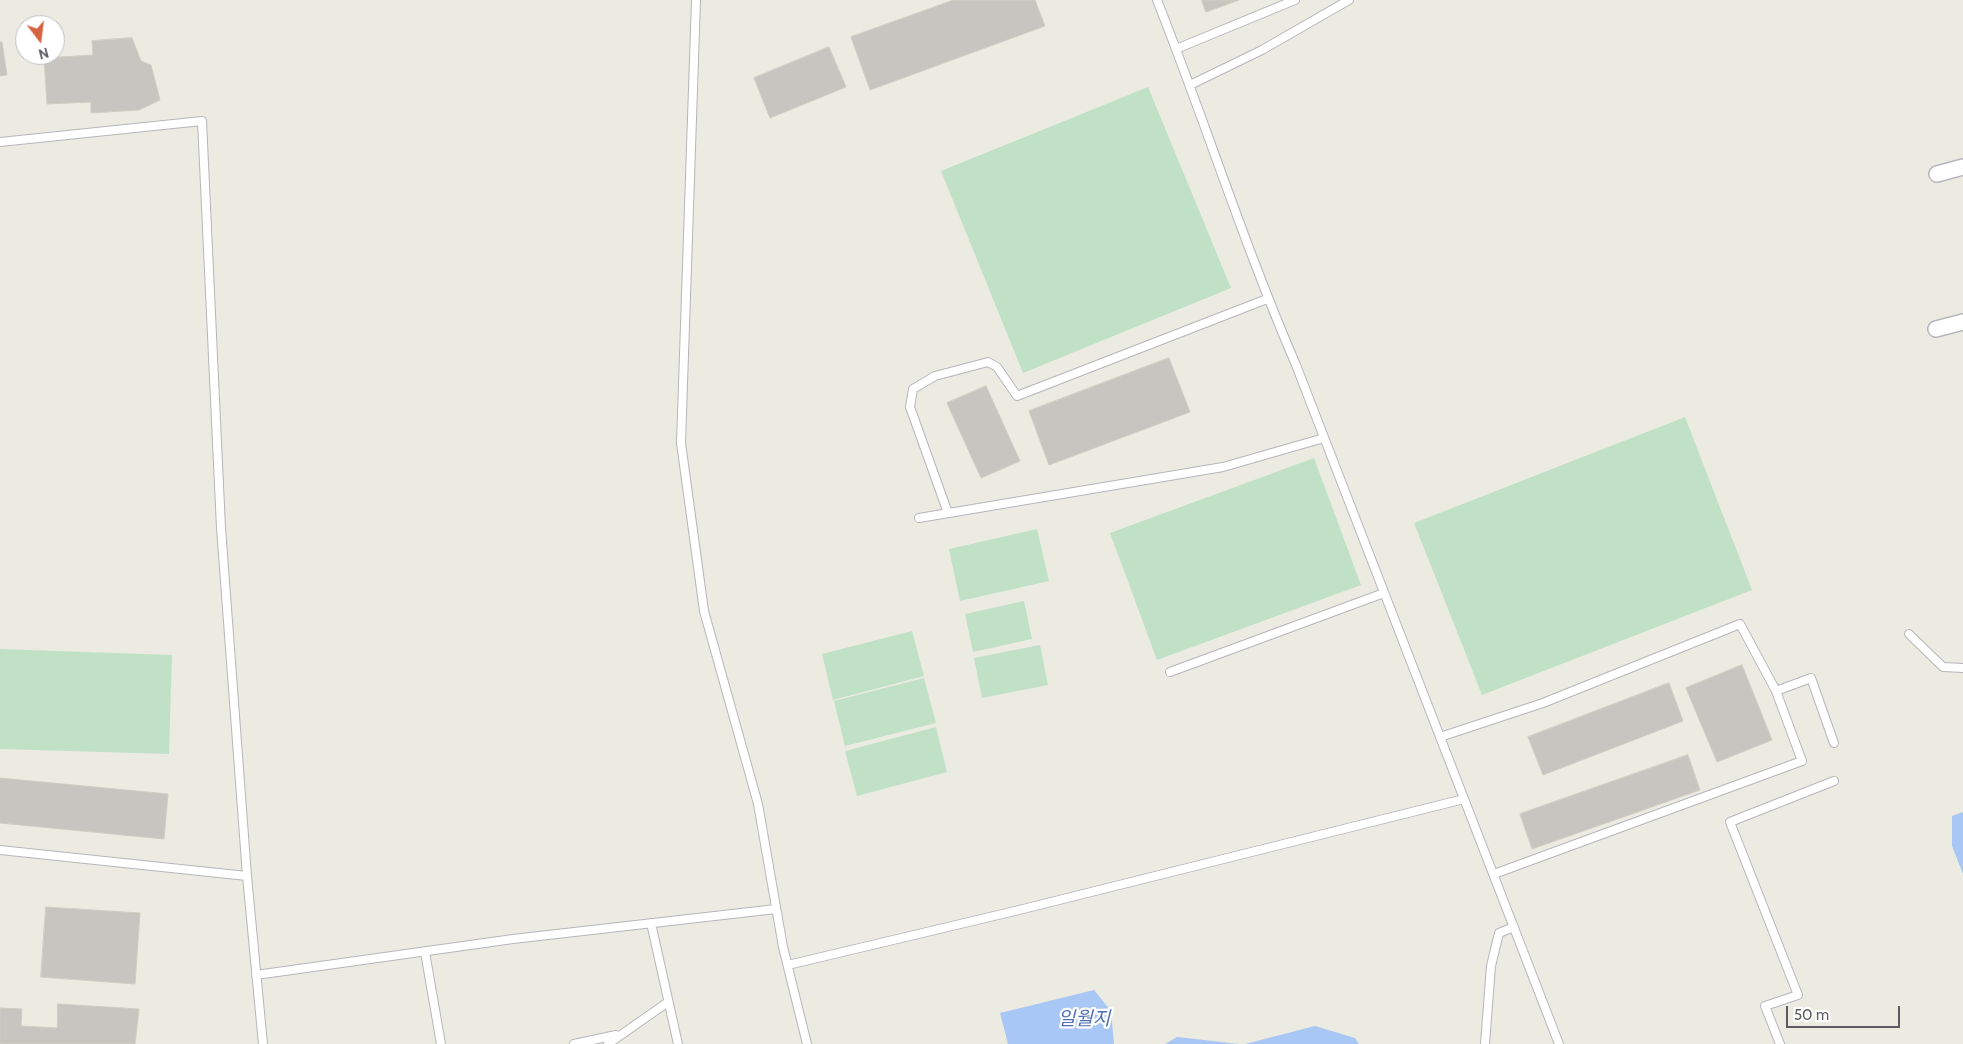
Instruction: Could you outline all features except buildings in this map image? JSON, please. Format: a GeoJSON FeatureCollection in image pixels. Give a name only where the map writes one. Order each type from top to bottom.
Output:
{"type":"FeatureCollection","features":[{"type":"Feature","properties":{"kind":"street"},"geometry":{"type":"LineString","coordinates":[[1937,174],[1963,167]]}},
{"type":"Feature","properties":{"kind":"street"},"geometry":{"type":"LineString","coordinates":[[1936,329],[1963,322]]}},
{"type":"Feature","properties":{"kind":"lane"},"geometry":{"type":"LineString","coordinates":[[696,0],[681,443],[704,611],[758,804],[776,909],[807,1044]]}},
{"type":"Feature","properties":{"kind":"lane"},"geometry":{"type":"LineString","coordinates":[[1157,0],[1190,85],[1267,299],[1324,438],[1559,1044]]}},
{"type":"Feature","properties":{"kind":"lane"},"geometry":{"type":"LineString","coordinates":[[1176,49],[1295,0]]}},
{"type":"Feature","properties":{"kind":"lane"},"geometry":{"type":"LineString","coordinates":[[1190,85],[1262,50],[1349,0]]}},
{"type":"Feature","properties":{"kind":"lane"},"geometry":{"type":"LineString","coordinates":[[0,142],[202,121],[221,528],[247,876],[263,1044]]}},
{"type":"Feature","properties":{"kind":"lane"},"geometry":{"type":"LineString","coordinates":[[948,514],[910,407],[913,389],[935,376],[988,362],[997,367],[1016,396],[1267,299]]}},
{"type":"Feature","properties":{"kind":"lane"},"geometry":{"type":"LineString","coordinates":[[919,518],[1224,467],[1324,438]]}},
{"type":"Feature","properties":{"kind":"lane"},"geometry":{"type":"LineString","coordinates":[[1170,672],[1384,593]]}},
{"type":"Feature","properties":{"kind":"lane"},"geometry":{"type":"LineString","coordinates":[[1440,737],[1543,703],[1740,624],[1776,691],[1802,761],[1494,874]]}},
{"type":"Feature","properties":{"kind":"lane"},"geometry":{"type":"LineString","coordinates":[[1909,634],[1943,667],[1963,668]]}},
{"type":"Feature","properties":{"kind":"lane"},"geometry":{"type":"LineString","coordinates":[[1776,691],[1810,678],[1834,743]]}},
{"type":"Feature","properties":{"kind":"lane"},"geometry":{"type":"LineString","coordinates":[[1780,1044],[1766,1006],[1798,995],[1730,822],[1834,781]]}},
{"type":"Feature","properties":{"kind":"lane"},"geometry":{"type":"LineString","coordinates":[[788,965],[1015,911],[1464,799]]}},
{"type":"Feature","properties":{"kind":"lane"},"geometry":{"type":"LineString","coordinates":[[0,850],[247,876]]}},
{"type":"Feature","properties":{"kind":"lane"},"geometry":{"type":"LineString","coordinates":[[256,975],[651,923],[776,909]]}},
{"type":"Feature","properties":{"kind":"lane"},"geometry":{"type":"LineString","coordinates":[[651,923],[678,1044]]}},
{"type":"Feature","properties":{"kind":"lane"},"geometry":{"type":"LineString","coordinates":[[1485,1044],[1491,966],[1499,934],[1514,927]]}},
{"type":"Feature","properties":{"kind":"lane"},"geometry":{"type":"LineString","coordinates":[[425,952],[441,1044]]}},
{"type":"Feature","properties":{"kind":"lane"},"geometry":{"type":"LineString","coordinates":[[608,1044],[619,1034],[668,1002]]}},
{"type":"Feature","properties":{"kind":"lane"},"geometry":{"type":"LineString","coordinates":[[574,1044],[619,1034]]}},
{"type":"Feature","properties":{"kind":"green space"},"geometry":{"type":"Polygon","coordinates":[[[1148,87],[1231,288],[1023,373],[941,171],[1148,87]]]}},
{"type":"Feature","properties":{"kind":"green space"},"geometry":{"type":"Polygon","coordinates":[[[1685,417],[1752,590],[1482,695],[1414,523],[1685,417]]]}},
{"type":"Feature","properties":{"kind":"green space"},"geometry":{"type":"Polygon","coordinates":[[[1314,458],[1361,585],[1157,660],[1110,533],[1314,458]]]}},
{"type":"Feature","properties":{"kind":"green space"},"geometry":{"type":"Polygon","coordinates":[[[1037,529],[1049,581],[960,601],[949,549],[1037,529]]]}},
{"type":"Feature","properties":{"kind":"green space"},"geometry":{"type":"Polygon","coordinates":[[[1024,601],[1032,639],[973,652],[965,614],[1024,601]]]}},
{"type":"Feature","properties":{"kind":"green space"},"geometry":{"type":"Polygon","coordinates":[[[912,631],[924,676],[833,700],[822,654],[912,631]]]}},
{"type":"Feature","properties":{"kind":"green space"},"geometry":{"type":"Polygon","coordinates":[[[1040,645],[1048,685],[982,698],[974,658],[1040,645]]]}},
{"type":"Feature","properties":{"kind":"green space"},"geometry":{"type":"Polygon","coordinates":[[[0,649],[172,655],[169,754],[0,749],[0,649]]]}},
{"type":"Feature","properties":{"kind":"green space"},"geometry":{"type":"Polygon","coordinates":[[[924,678],[936,723],[845,746],[834,701],[924,678]]]}},
{"type":"Feature","properties":{"kind":"green space"},"geometry":{"type":"Polygon","coordinates":[[[936,727],[947,772],[857,796],[845,751],[936,727]]]}},
{"type":"Feature","properties":{"kind":"water"},"geometry":{"type":"Polygon","coordinates":[[[1963,812],[1963,874],[1952,846],[1952,816],[1963,812]]]}},
{"type":"Feature","properties":{"kind":"water","name":"일월지"},"geometry":{"type":"Polygon","coordinates":[[[1094,990],[1111,1011],[1114,1044],[1008,1044],[1000,1013],[1094,990]]]}},
{"type":"Feature","properties":{"kind":"water"},"geometry":{"type":"Polygon","coordinates":[[[1315,1026],[1355,1038],[1359,1044],[1245,1044],[1315,1026]]]}},
{"type":"Feature","properties":{"kind":"water"},"geometry":{"type":"Polygon","coordinates":[[[1178,1037],[1239,1044],[1165,1044],[1178,1037]]]}}]}
